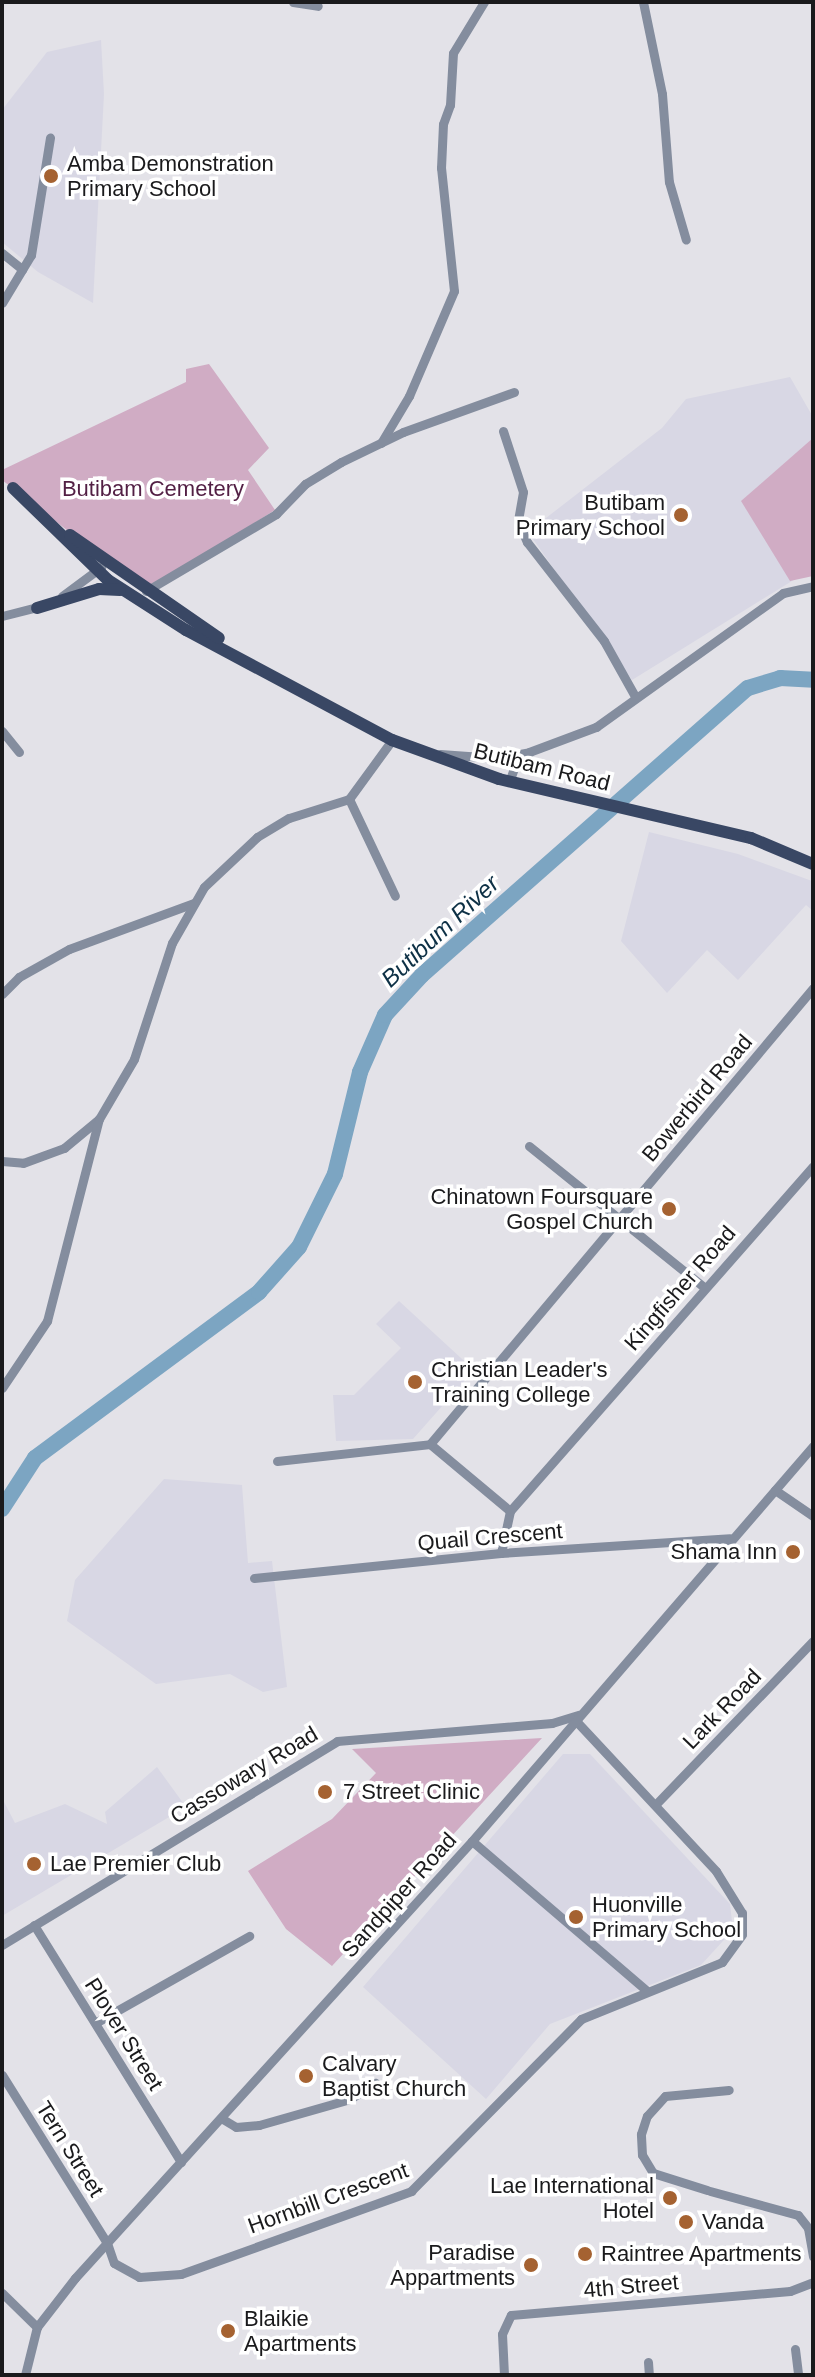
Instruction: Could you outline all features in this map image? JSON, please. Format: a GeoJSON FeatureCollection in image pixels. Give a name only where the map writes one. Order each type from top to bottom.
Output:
{"type":"FeatureCollection","features":[{"type":"Feature","properties":{"kind":"main road","name":"Butibam Road"},"geometry":{"type":"LineString","coordinates":[[7,484],[107,571],[140,592],[186,630],[392,740],[509,782],[751,838],[813,864]]}},
{"type":"Feature","properties":{"kind":"main road"},"geometry":{"type":"LineString","coordinates":[[37,608],[99,589],[140,592]]}},
{"type":"Feature","properties":{"kind":"street"},"geometry":{"type":"LineString","coordinates":[[293,2],[318,6]]}},
{"type":"Feature","properties":{"kind":"street"},"geometry":{"type":"LineString","coordinates":[[381,443],[409,396],[454,291],[441,168],[443,124],[450,105],[453,53],[484,2]]}},
{"type":"Feature","properties":{"kind":"street"},"geometry":{"type":"LineString","coordinates":[[643,2],[662,94],[669,182],[686,240]]}},
{"type":"Feature","properties":{"kind":"street"},"geometry":{"type":"LineString","coordinates":[[2,303],[31,255],[50,138]]}},
{"type":"Feature","properties":{"kind":"street"},"geometry":{"type":"LineString","coordinates":[[2,253],[22,269]]}},
{"type":"Feature","properties":{"kind":"street"},"geometry":{"type":"LineString","coordinates":[[140,592],[276,514],[318,475],[381,443],[514,392]]}},
{"type":"Feature","properties":{"kind":"street"},"geometry":{"type":"LineString","coordinates":[[503,431],[523,492],[518,521],[527,542],[604,641],[636,698]]}},
{"type":"Feature","properties":{"kind":"street"},"geometry":{"type":"LineString","coordinates":[[2,616],[37,608],[107,571]]}},
{"type":"Feature","properties":{"kind":"street"},"geometry":{"type":"LineString","coordinates":[[424,754],[519,754],[596,727],[783,593],[813,586]]}},
{"type":"Feature","properties":{"kind":"street"},"geometry":{"type":"LineString","coordinates":[[2,731],[19,752]]}},
{"type":"Feature","properties":{"kind":"street"},"geometry":{"type":"LineString","coordinates":[[2,1388],[47,1321],[99,1119],[134,1059],[172,943],[194,903],[222,866],[257,837],[289,818],[349,799],[392,740]]}},
{"type":"Feature","properties":{"kind":"street"},"geometry":{"type":"LineString","coordinates":[[509,782],[519,754]]}},
{"type":"Feature","properties":{"kind":"street"},"geometry":{"type":"LineString","coordinates":[[349,799],[395,896]]}},
{"type":"Feature","properties":{"kind":"street"},"geometry":{"type":"LineString","coordinates":[[2,994],[19,977],[69,949],[194,903]]}},
{"type":"Feature","properties":{"kind":"street","name":"Bowerbird Road"},"geometry":{"type":"LineString","coordinates":[[430,1444],[813,988]]}},
{"type":"Feature","properties":{"kind":"street"},"geometry":{"type":"LineString","coordinates":[[2,1161],[23,1163],[64,1148],[99,1119]]}},
{"type":"Feature","properties":{"kind":"street"},"geometry":{"type":"LineString","coordinates":[[529,1146],[704,1287]]}},
{"type":"Feature","properties":{"kind":"street","name":"Kingfisher Road"},"geometry":{"type":"LineString","coordinates":[[501,1553],[510,1511],[813,1166]]}},
{"type":"Feature","properties":{"kind":"street"},"geometry":{"type":"LineString","coordinates":[[277,1461],[430,1444],[510,1511]]}},
{"type":"Feature","properties":{"kind":"street","name":"Sandpiper Road"},"geometry":{"type":"LineString","coordinates":[[37,2327],[107,2243],[472,1841],[730,1538],[813,1446]]}},
{"type":"Feature","properties":{"kind":"street"},"geometry":{"type":"LineString","coordinates":[[775,1490],[813,1516]]}},
{"type":"Feature","properties":{"kind":"street","name":"Quail Crescent"},"geometry":{"type":"LineString","coordinates":[[254,1578],[501,1553],[730,1538]]}},
{"type":"Feature","properties":{"kind":"street","name":"Lark Road"},"geometry":{"type":"LineString","coordinates":[[657,1803],[813,1641]]}},
{"type":"Feature","properties":{"kind":"street","name":"Hornbill Crescent"},"geometry":{"type":"LineString","coordinates":[[107,2243],[122,2271],[163,2278],[411,2191],[581,2019],[722,1962],[733,1953],[743,1923],[716,1871],[578,1718]]}},
{"type":"Feature","properties":{"kind":"street","name":"Cassowary Road"},"geometry":{"type":"LineString","coordinates":[[2,1945],[337,1741],[552,1723],[578,1718]]}},
{"type":"Feature","properties":{"kind":"street"},"geometry":{"type":"LineString","coordinates":[[472,1841],[647,1991]]}},
{"type":"Feature","properties":{"kind":"street","name":"Plover Street"},"geometry":{"type":"LineString","coordinates":[[34,1925],[97,2022],[181,2162]]}},
{"type":"Feature","properties":{"kind":"street"},"geometry":{"type":"LineString","coordinates":[[97,2022],[249,1936]]}},
{"type":"Feature","properties":{"kind":"street","name":"Tern Street"},"geometry":{"type":"LineString","coordinates":[[2,2075],[107,2243]]}},
{"type":"Feature","properties":{"kind":"street"},"geometry":{"type":"LineString","coordinates":[[221,2118],[236,2127],[259,2125],[350,2099],[375,2083]]}},
{"type":"Feature","properties":{"kind":"street"},"geometry":{"type":"LineString","coordinates":[[729,2090],[665,2096],[647,2116],[641,2134],[642,2155],[653,2173],[798,2215],[808,2228],[813,2257]]}},
{"type":"Feature","properties":{"kind":"street","name":"4th Street"},"geometry":{"type":"LineString","coordinates":[[504,2375],[502,2334],[511,2315],[790,2291],[813,2282]]}},
{"type":"Feature","properties":{"kind":"street"},"geometry":{"type":"LineString","coordinates":[[2,2293],[37,2327],[25,2375]]}},
{"type":"Feature","properties":{"kind":"street"},"geometry":{"type":"LineString","coordinates":[[795,2349],[798,2375]]}},
{"type":"Feature","properties":{"kind":"street"},"geometry":{"type":"LineString","coordinates":[[648,2362],[649,2375]]}},
{"type":"Feature","properties":{"kind":"shaded area","name":"Amba Demonstration Primary School"},"geometry":{"type":"Polygon","coordinates":[[[101,40],[104,94],[93,303],[38,272],[2,242],[2,110],[47,52],[101,40]]]}},
{"type":"Feature","properties":{"kind":"shaded area","name":"Butibam Primary School"},"geometry":{"type":"Polygon","coordinates":[[[790,377],[813,417],[813,576],[800,576],[632,680],[528,532],[662,428],[686,399],[790,377]]]}},
{"type":"Feature","properties":{"kind":"shaded area"},"geometry":{"type":"Polygon","coordinates":[[[649,832],[738,854],[812,881],[813,911],[806,905],[738,980],[707,950],[667,993],[621,941],[649,832]]]}},
{"type":"Feature","properties":{"kind":"shaded area","name":"Christian Leader's Training College"},"geometry":{"type":"Polygon","coordinates":[[[399,1301],[474,1370],[413,1439],[336,1441],[333,1395],[354,1395],[401,1348],[376,1324],[399,1301]]]}},
{"type":"Feature","properties":{"kind":"shaded area"},"geometry":{"type":"Polygon","coordinates":[[[164,1479],[242,1485],[248,1563],[272,1561],[287,1687],[263,1692],[230,1674],[156,1684],[67,1621],[75,1580],[164,1479]]]}},
{"type":"Feature","properties":{"kind":"shaded area","name":"Huonville Primary School"},"geometry":{"type":"Polygon","coordinates":[[[563,1754],[590,1754],[730,1904],[733,1930],[701,1965],[550,2024],[486,2099],[363,1987],[563,1754]]]}},
{"type":"Feature","properties":{"kind":"shaded area"},"geometry":{"type":"Polygon","coordinates":[[[157,1767],[186,1807],[2,1916],[2,1798],[15,1823],[65,1804],[107,1824],[105,1812],[157,1767]]]}},
{"type":"Feature","properties":{"kind":"green space","name":"Butibam Cemetery"},"geometry":{"type":"Polygon","coordinates":[[[209,364],[269,448],[248,470],[275,510],[146,591],[2,480],[2,470],[186,382],[186,369],[209,364]]]}},
{"type":"Feature","properties":{"kind":"green space"},"geometry":{"type":"Polygon","coordinates":[[[813,438],[813,576],[790,581],[741,501],[813,438]]]}},
{"type":"Feature","properties":{"kind":"green space"},"geometry":{"type":"Polygon","coordinates":[[[542,1738],[332,1966],[286,1929],[248,1871],[332,1819],[376,1773],[352,1749],[542,1738]]]}},
{"type":"Feature","properties":{"kind":"waterway","name":"Butibum River"},"geometry":{"type":"LineString","coordinates":[[2,1509],[35,1458],[259,1292],[299,1247],[335,1174],[360,1072],[385,1015],[422,975],[748,688],[780,678],[813,680]]}},
{"type":"Feature","properties":{"kind":"place","name":"Amba Demonstration Primary School"},"geometry":{"type":"Point","coordinates":[51,176]}},
{"type":"Feature","properties":{"kind":"place","name":"Butibam Primary School"},"geometry":{"type":"Point","coordinates":[681,515]}},
{"type":"Feature","properties":{"kind":"place","name":"Chinatown Foursquare Gospel Church"},"geometry":{"type":"Point","coordinates":[669,1209]}},
{"type":"Feature","properties":{"kind":"place","name":"Christian Leader's Training College"},"geometry":{"type":"Point","coordinates":[415,1382]}},
{"type":"Feature","properties":{"kind":"place","name":"Shama Inn"},"geometry":{"type":"Point","coordinates":[793,1552]}},
{"type":"Feature","properties":{"kind":"place","name":"7 Street Clinic"},"geometry":{"type":"Point","coordinates":[325,1792]}},
{"type":"Feature","properties":{"kind":"place","name":"Lae Premier Club"},"geometry":{"type":"Point","coordinates":[34,1864]}},
{"type":"Feature","properties":{"kind":"place","name":"Huonville Primary School"},"geometry":{"type":"Point","coordinates":[576,1917]}},
{"type":"Feature","properties":{"kind":"place","name":"Calvary Baptist Church"},"geometry":{"type":"Point","coordinates":[306,2076]}},
{"type":"Feature","properties":{"kind":"place","name":"Lae International Hotel"},"geometry":{"type":"Point","coordinates":[670,2198]}},
{"type":"Feature","properties":{"kind":"place","name":"Vanda"},"geometry":{"type":"Point","coordinates":[686,2222]}},
{"type":"Feature","properties":{"kind":"place","name":"Raintree Apartments"},"geometry":{"type":"Point","coordinates":[585,2254]}},
{"type":"Feature","properties":{"kind":"place","name":"Paradise Appartments"},"geometry":{"type":"Point","coordinates":[531,2265]}},
{"type":"Feature","properties":{"kind":"place","name":"Blaikie Apartments"},"geometry":{"type":"Point","coordinates":[228,2331]}}]}
